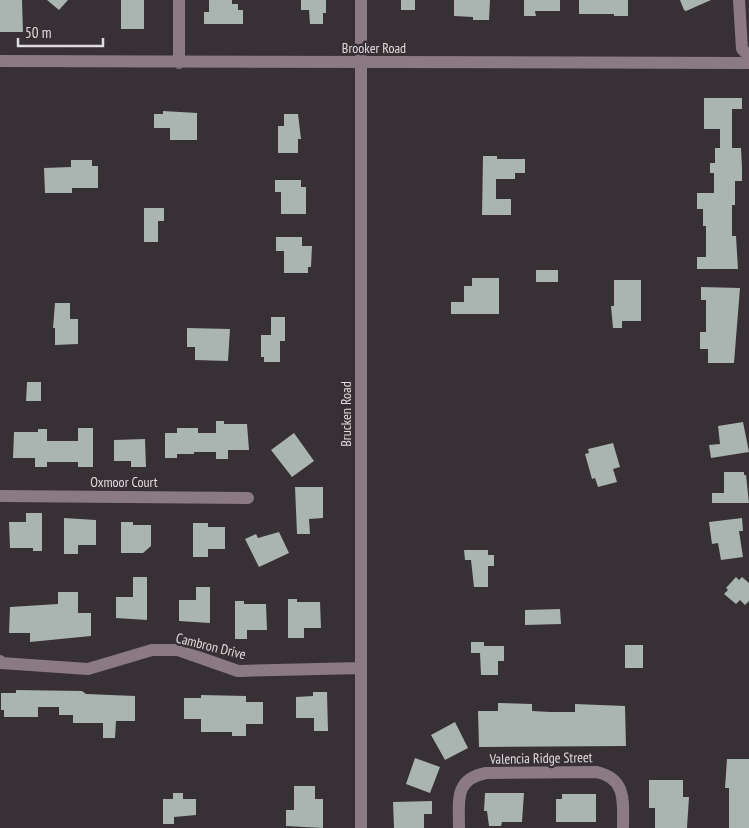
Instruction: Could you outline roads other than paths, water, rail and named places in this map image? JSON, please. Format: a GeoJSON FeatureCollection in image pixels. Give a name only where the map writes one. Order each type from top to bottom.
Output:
{"type":"FeatureCollection","features":[{"type":"Feature","properties":{"kind":"street"},"geometry":{"type":"LineString","coordinates":[[179,0],[179,63]]}},
{"type":"Feature","properties":{"kind":"street","name":"Brucken Road"},"geometry":{"type":"LineString","coordinates":[[361,0],[360,668],[362,828]]}},
{"type":"Feature","properties":{"kind":"street"},"geometry":{"type":"LineString","coordinates":[[739,0],[742,49],[749,56]]}},
{"type":"Feature","properties":{"kind":"street","name":"Brooker Road"},"geometry":{"type":"LineString","coordinates":[[0,61],[179,63],[749,63]]}},
{"type":"Feature","properties":{"kind":"street","name":"Oxmoor Court"},"geometry":{"type":"LineString","coordinates":[[0,496],[248,498]]}},
{"type":"Feature","properties":{"kind":"street","name":"Cambron Drive"},"geometry":{"type":"LineString","coordinates":[[0,661],[1,663],[88,669],[152,650],[178,650],[238,671],[360,668]]}},
{"type":"Feature","properties":{"kind":"street","name":"Valencia Ridge Street"},"geometry":{"type":"LineString","coordinates":[[459,828],[461,792],[464,783],[472,776],[486,773],[596,772],[608,774],[616,780],[620,789],[623,828]]}}]}
